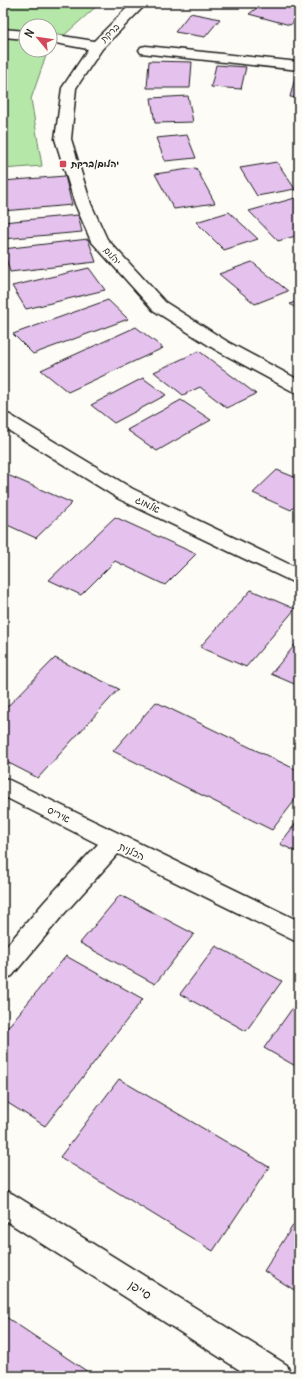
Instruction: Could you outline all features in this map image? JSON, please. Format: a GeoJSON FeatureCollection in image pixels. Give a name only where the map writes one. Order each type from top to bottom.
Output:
{"type":"FeatureCollection","features":[{"type":"Feature","properties":{"kind":"street","name":"ברקת"},"geometry":{"type":"LineString","coordinates":[[97,46],[140,3]]}},
{"type":"Feature","properties":{"kind":"street"},"geometry":{"type":"LineString","coordinates":[[3,33],[18,34]]}},
{"type":"Feature","properties":{"kind":"street"},"geometry":{"type":"LineString","coordinates":[[58,39],[97,46]]}},
{"type":"Feature","properties":{"kind":"street","name":"יהלום"},"geometry":{"type":"LineString","coordinates":[[97,46],[69,88],[63,139],[83,204],[99,241],[159,306],[222,346],[299,387]]}},
{"type":"Feature","properties":{"kind":"street"},"geometry":{"type":"LineString","coordinates":[[146,50],[299,66]]}},
{"type":"Feature","properties":{"kind":"street","name":"אלמוג"},"geometry":{"type":"LineString","coordinates":[[3,419],[126,494],[299,578]]}},
{"type":"Feature","properties":{"kind":"street","name":"איריס"},"geometry":{"type":"LineString","coordinates":[[3,786],[115,842]]}},
{"type":"Feature","properties":{"kind":"street","name":"הכלנית"},"geometry":{"type":"LineString","coordinates":[[3,968],[54,908],[115,842],[299,933]]}},
{"type":"Feature","properties":{"kind":"street","name":"סייפן"},"geometry":{"type":"LineString","coordinates":[[3,1203],[276,1376]]}},
{"type":"Feature","properties":{"kind":"green space"},"geometry":{"type":"Polygon","coordinates":[[[3,3],[100,3],[58,41],[58,18],[18,18],[18,58],[45,58],[31,99],[42,166],[3,169],[3,3]]]}},
{"type":"Feature","properties":{"kind":"building"},"geometry":{"type":"Polygon","coordinates":[[[263,3],[299,5],[299,18],[290,25],[249,14],[263,3]]]}},
{"type":"Feature","properties":{"kind":"building"},"geometry":{"type":"Polygon","coordinates":[[[190,13],[220,19],[205,37],[175,32],[190,13]]]}},
{"type":"Feature","properties":{"kind":"building"},"geometry":{"type":"Polygon","coordinates":[[[149,61],[192,62],[190,88],[147,88],[149,61]]]}},
{"type":"Feature","properties":{"kind":"building"},"geometry":{"type":"Polygon","coordinates":[[[216,65],[246,67],[241,89],[211,87],[216,65]]]}},
{"type":"Feature","properties":{"kind":"building"},"geometry":{"type":"Polygon","coordinates":[[[296,74],[299,74],[299,98],[290,97],[296,74]]]}},
{"type":"Feature","properties":{"kind":"building"},"geometry":{"type":"Polygon","coordinates":[[[188,96],[193,122],[155,123],[151,98],[188,96]]]}},
{"type":"Feature","properties":{"kind":"building"},"geometry":{"type":"Polygon","coordinates":[[[187,135],[196,158],[165,161],[156,138],[187,135]]]}},
{"type":"Feature","properties":{"kind":"building"},"geometry":{"type":"Polygon","coordinates":[[[277,162],[295,189],[257,196],[240,168],[277,162]]]}},
{"type":"Feature","properties":{"kind":"building"},"geometry":{"type":"Polygon","coordinates":[[[196,168],[215,203],[174,209],[155,174],[196,168]]]}},
{"type":"Feature","properties":{"kind":"building"},"geometry":{"type":"Polygon","coordinates":[[[65,176],[72,205],[3,211],[3,181],[65,176]]]}},
{"type":"Feature","properties":{"kind":"building"},"geometry":{"type":"Polygon","coordinates":[[[295,198],[299,202],[299,235],[278,241],[249,211],[295,198]]]}},
{"type":"Feature","properties":{"kind":"building"},"geometry":{"type":"Polygon","coordinates":[[[229,212],[258,239],[224,250],[196,222],[229,212]]]}},
{"type":"Feature","properties":{"kind":"building"},"geometry":{"type":"Polygon","coordinates":[[[78,215],[82,232],[3,239],[3,222],[78,215]]]}},
{"type":"Feature","properties":{"kind":"building"},"geometry":{"type":"Polygon","coordinates":[[[88,239],[96,262],[10,272],[3,249],[88,239]]]}},
{"type":"Feature","properties":{"kind":"building"},"geometry":{"type":"Polygon","coordinates":[[[252,262],[288,291],[255,304],[219,274],[252,262]]]}},
{"type":"Feature","properties":{"kind":"building"},"geometry":{"type":"Polygon","coordinates":[[[89,268],[105,290],[26,309],[12,286],[89,268]]]}},
{"type":"Feature","properties":{"kind":"building"},"geometry":{"type":"Polygon","coordinates":[[[108,300],[128,319],[33,354],[13,334],[108,300]]]}},
{"type":"Feature","properties":{"kind":"building"},"geometry":{"type":"Polygon","coordinates":[[[299,300],[299,311],[290,304],[299,300]]]}},
{"type":"Feature","properties":{"kind":"building"},"geometry":{"type":"Polygon","coordinates":[[[136,327],[163,348],[68,392],[41,370],[136,327]]]}},
{"type":"Feature","properties":{"kind":"building"},"geometry":{"type":"Polygon","coordinates":[[[199,351],[256,394],[227,408],[200,387],[183,395],[154,372],[199,351]]]}},
{"type":"Feature","properties":{"kind":"building"},"geometry":{"type":"Polygon","coordinates":[[[143,378],[166,395],[114,423],[91,405],[143,378]]]}},
{"type":"Feature","properties":{"kind":"building"},"geometry":{"type":"Polygon","coordinates":[[[181,400],[211,420],[157,451],[127,430],[181,400]]]}},
{"type":"Feature","properties":{"kind":"building"},"geometry":{"type":"Polygon","coordinates":[[[277,470],[299,479],[299,502],[291,510],[253,493],[277,470]]]}},
{"type":"Feature","properties":{"kind":"building"},"geometry":{"type":"Polygon","coordinates":[[[3,473],[72,503],[36,538],[3,523],[3,473]]]}},
{"type":"Feature","properties":{"kind":"building"},"geometry":{"type":"Polygon","coordinates":[[[115,517],[196,554],[165,585],[115,561],[81,595],[49,580],[115,517]]]}},
{"type":"Feature","properties":{"kind":"building"},"geometry":{"type":"Polygon","coordinates":[[[251,590],[295,609],[246,667],[200,647],[251,590]]]}},
{"type":"Feature","properties":{"kind":"building"},"geometry":{"type":"Polygon","coordinates":[[[299,640],[299,686],[271,674],[299,640]]]}},
{"type":"Feature","properties":{"kind":"building"},"geometry":{"type":"Polygon","coordinates":[[[55,658],[119,689],[38,778],[3,760],[3,711],[55,658]]]}},
{"type":"Feature","properties":{"kind":"building"},"geometry":{"type":"Polygon","coordinates":[[[156,702],[299,771],[299,795],[272,830],[113,751],[156,702]]]}},
{"type":"Feature","properties":{"kind":"building"},"geometry":{"type":"Polygon","coordinates":[[[299,819],[299,853],[280,844],[299,819]]]}},
{"type":"Feature","properties":{"kind":"building"},"geometry":{"type":"Polygon","coordinates":[[[120,895],[194,934],[155,984],[80,943],[120,895]]]}},
{"type":"Feature","properties":{"kind":"building"},"geometry":{"type":"Polygon","coordinates":[[[216,946],[282,981],[246,1031],[180,994],[216,946]]]}},
{"type":"Feature","properties":{"kind":"building"},"geometry":{"type":"Polygon","coordinates":[[[66,956],[143,999],[45,1126],[3,1100],[3,1033],[66,956]]]}},
{"type":"Feature","properties":{"kind":"building"},"geometry":{"type":"Polygon","coordinates":[[[299,999],[299,1068],[264,1048],[299,999]]]}},
{"type":"Feature","properties":{"kind":"building"},"geometry":{"type":"Polygon","coordinates":[[[119,1079],[269,1167],[213,1251],[60,1157],[119,1079]]]}},
{"type":"Feature","properties":{"kind":"building"},"geometry":{"type":"Polygon","coordinates":[[[299,1216],[299,1293],[264,1271],[299,1216]]]}},
{"type":"Feature","properties":{"kind":"building"},"geometry":{"type":"Polygon","coordinates":[[[3,1315],[94,1376],[3,1376],[3,1315]]]}},
{"type":"Feature","properties":{"kind":"place","name":"יהלום/ברקת"},"geometry":{"type":"Point","coordinates":[63,164]}}]}
